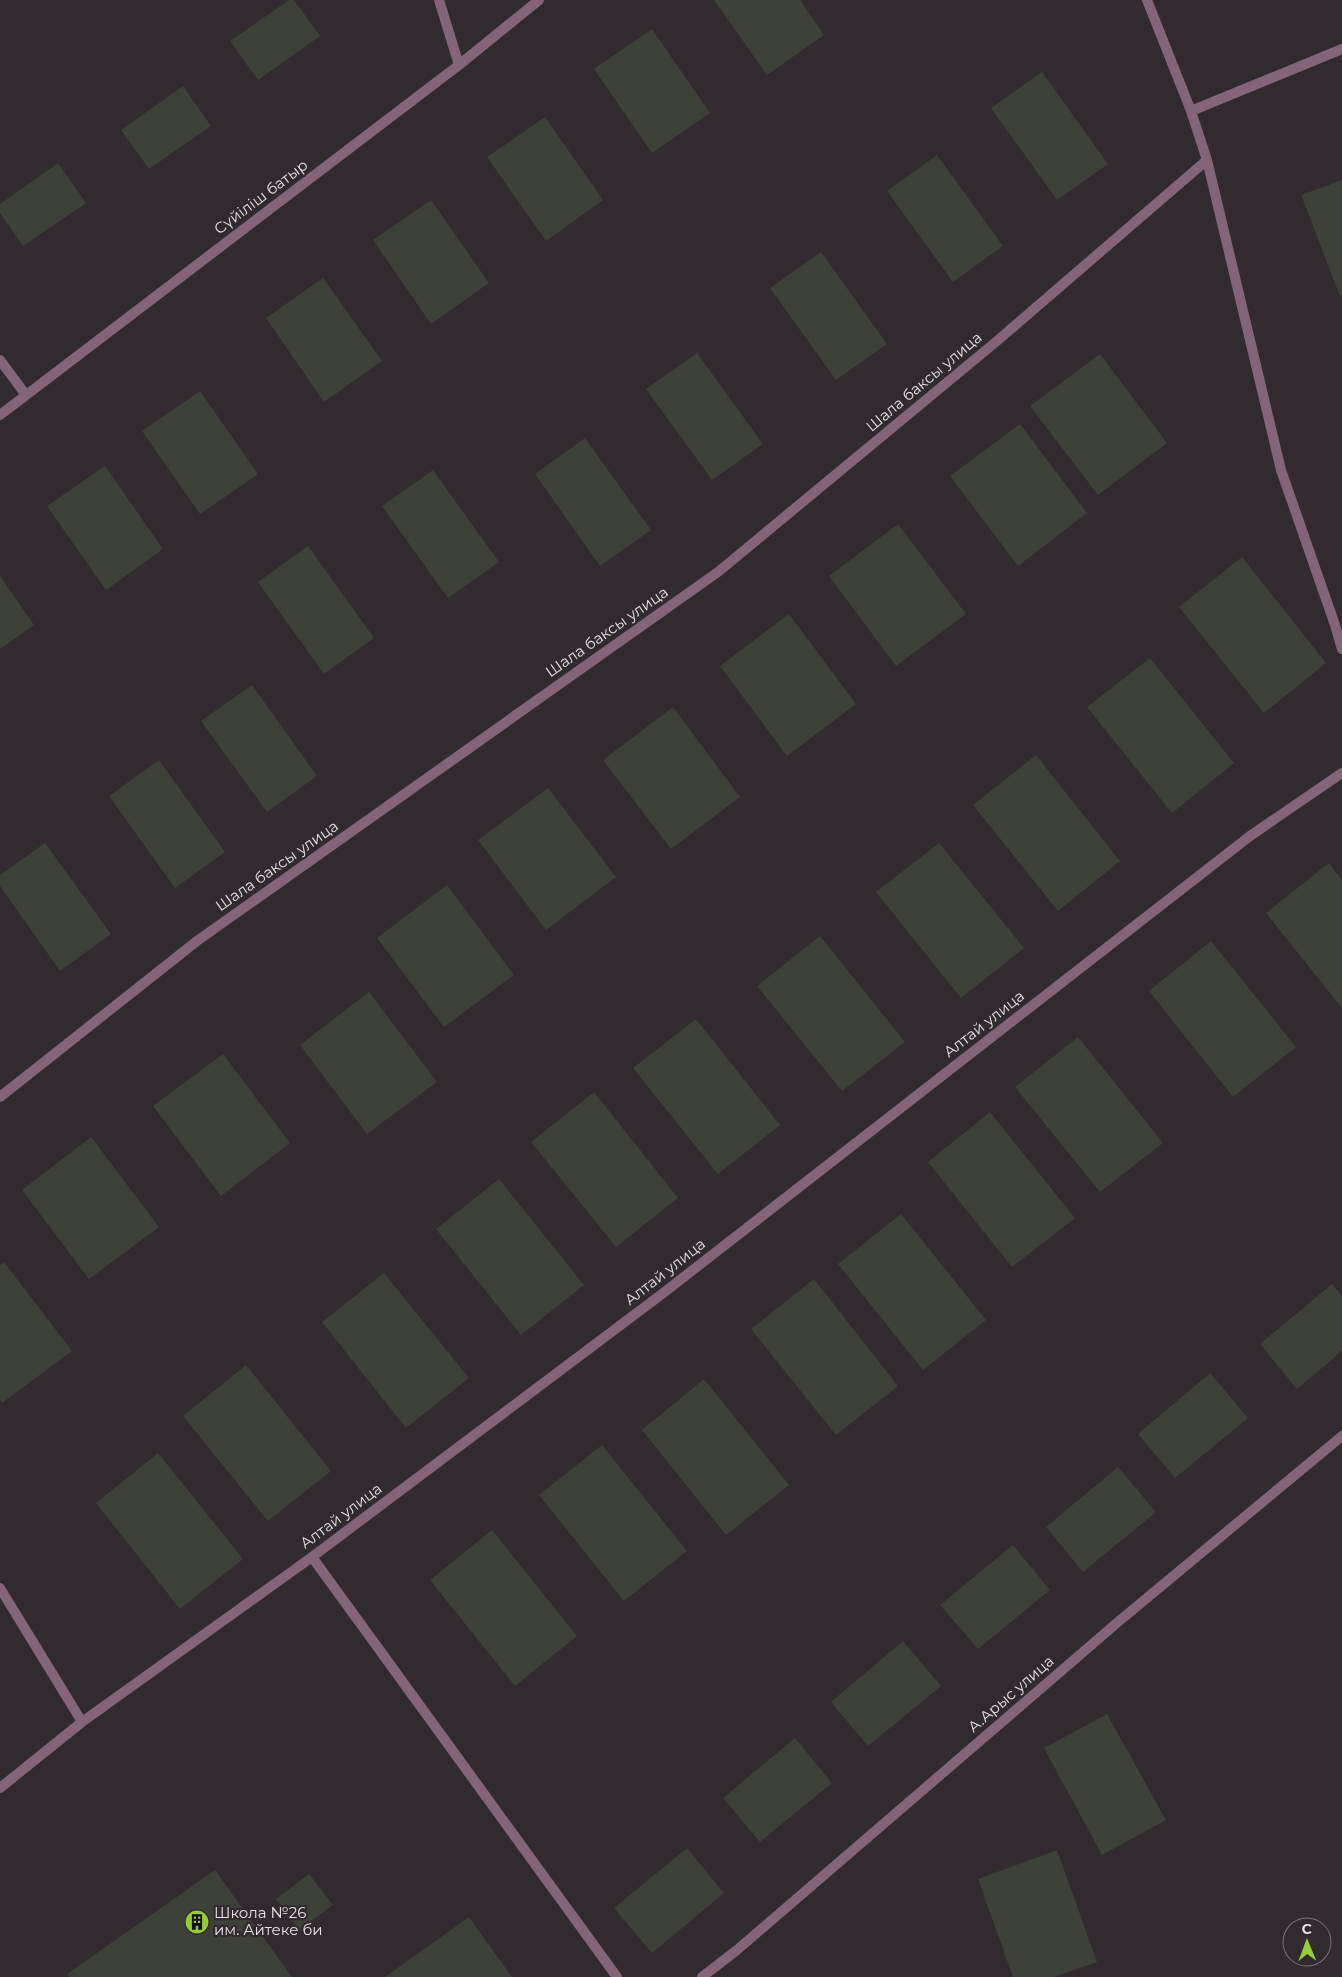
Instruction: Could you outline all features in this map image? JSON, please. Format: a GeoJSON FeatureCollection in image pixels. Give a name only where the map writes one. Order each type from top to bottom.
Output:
{"type":"FeatureCollection","features":[{"type":"Feature","properties":{"kind":"street"},"geometry":{"type":"LineString","coordinates":[[439,0],[459,65]]}},
{"type":"Feature","properties":{"kind":"street","name":"Сүйіліш батыр"},"geometry":{"type":"LineString","coordinates":[[0,415],[459,65],[539,0]]}},
{"type":"Feature","properties":{"kind":"street"},"geometry":{"type":"LineString","coordinates":[[1147,0],[1191,111],[1206,160],[1281,470],[1339,623],[1342,649]]}},
{"type":"Feature","properties":{"kind":"street"},"geometry":{"type":"LineString","coordinates":[[1191,111],[1342,49]]}},
{"type":"Feature","properties":{"kind":"street","name":"Шала баксы улица"},"geometry":{"type":"LineString","coordinates":[[0,1096],[197,941],[718,572],[997,341],[1206,160]]}},
{"type":"Feature","properties":{"kind":"street"},"geometry":{"type":"LineString","coordinates":[[0,360],[26,395]]}},
{"type":"Feature","properties":{"kind":"street","name":"Алтай улица"},"geometry":{"type":"LineString","coordinates":[[0,1788],[82,1722],[312,1557],[662,1294],[1250,836],[1342,773]]}},
{"type":"Feature","properties":{"kind":"street","name":"А.Арыс улица"},"geometry":{"type":"LineString","coordinates":[[702,1977],[737,1950],[1118,1622],[1342,1436]]}},
{"type":"Feature","properties":{"kind":"street"},"geometry":{"type":"LineString","coordinates":[[312,1557],[617,1977]]}},
{"type":"Feature","properties":{"kind":"street"},"geometry":{"type":"LineString","coordinates":[[0,1588],[82,1722]]}},
{"type":"Feature","properties":{"kind":"building"},"geometry":{"type":"Polygon","coordinates":[[[289,0],[294,0],[320,36],[258,80],[230,41],[289,0]]]}},
{"type":"Feature","properties":{"kind":"building"},"geometry":{"type":"Polygon","coordinates":[[[714,0],[800,0],[824,35],[767,75],[714,0]]]}},
{"type":"Feature","properties":{"kind":"building"},"geometry":{"type":"Polygon","coordinates":[[[652,29],[710,113],[652,153],[594,69],[652,29]]]}},
{"type":"Feature","properties":{"kind":"building"},"geometry":{"type":"Polygon","coordinates":[[[1042,72],[1108,164],[1057,200],[991,108],[1042,72]]]}},
{"type":"Feature","properties":{"kind":"building"},"geometry":{"type":"Polygon","coordinates":[[[183,86],[211,126],[149,169],[121,130],[183,86]]]}},
{"type":"Feature","properties":{"kind":"building"},"geometry":{"type":"Polygon","coordinates":[[[545,117],[603,200],[546,241],[487,157],[545,117]]]}},
{"type":"Feature","properties":{"kind":"building"},"geometry":{"type":"Polygon","coordinates":[[[937,155],[1003,246],[953,282],[887,191],[937,155]]]}},
{"type":"Feature","properties":{"kind":"building"},"geometry":{"type":"Polygon","coordinates":[[[58,163],[86,203],[23,246],[0,213],[0,204],[58,163]]]}},
{"type":"Feature","properties":{"kind":"building"},"geometry":{"type":"Polygon","coordinates":[[[1342,180],[1342,295],[1340,296],[1301,195],[1342,180]]]}},
{"type":"Feature","properties":{"kind":"building"},"geometry":{"type":"Polygon","coordinates":[[[431,200],[489,283],[431,324],[373,240],[431,200]]]}},
{"type":"Feature","properties":{"kind":"building"},"geometry":{"type":"Polygon","coordinates":[[[821,252],[887,344],[836,380],[770,288],[821,252]]]}},
{"type":"Feature","properties":{"kind":"building"},"geometry":{"type":"Polygon","coordinates":[[[323,278],[382,361],[324,402],[266,318],[323,278]]]}},
{"type":"Feature","properties":{"kind":"building"},"geometry":{"type":"Polygon","coordinates":[[[697,353],[763,444],[712,480],[646,389],[697,353]]]}},
{"type":"Feature","properties":{"kind":"building"},"geometry":{"type":"Polygon","coordinates":[[[1100,354],[1167,443],[1098,495],[1030,406],[1100,354]]]}},
{"type":"Feature","properties":{"kind":"building"},"geometry":{"type":"Polygon","coordinates":[[[200,391],[258,474],[200,514],[142,431],[200,391]]]}},
{"type":"Feature","properties":{"kind":"building"},"geometry":{"type":"Polygon","coordinates":[[[1020,424],[1087,513],[1018,566],[950,476],[1020,424]]]}},
{"type":"Feature","properties":{"kind":"building"},"geometry":{"type":"Polygon","coordinates":[[[585,438],[651,530],[600,566],[535,474],[585,438]]]}},
{"type":"Feature","properties":{"kind":"building"},"geometry":{"type":"Polygon","coordinates":[[[105,466],[163,549],[106,590],[47,506],[105,466]]]}},
{"type":"Feature","properties":{"kind":"building"},"geometry":{"type":"Polygon","coordinates":[[[433,470],[499,562],[448,598],[382,506],[433,470]]]}},
{"type":"Feature","properties":{"kind":"building"},"geometry":{"type":"Polygon","coordinates":[[[898,524],[966,614],[896,666],[829,576],[898,524]]]}},
{"type":"Feature","properties":{"kind":"building"},"geometry":{"type":"Polygon","coordinates":[[[308,546],[374,638],[324,674],[258,582],[308,546]]]}},
{"type":"Feature","properties":{"kind":"building"},"geometry":{"type":"Polygon","coordinates":[[[1242,557],[1326,663],[1264,713],[1179,607],[1242,557]]]}},
{"type":"Feature","properties":{"kind":"building"},"geometry":{"type":"Polygon","coordinates":[[[0,576],[34,625],[0,649],[0,576]]]}},
{"type":"Feature","properties":{"kind":"building"},"geometry":{"type":"Polygon","coordinates":[[[789,614],[856,704],[787,756],[720,666],[789,614]]]}},
{"type":"Feature","properties":{"kind":"building"},"geometry":{"type":"Polygon","coordinates":[[[1150,658],[1234,763],[1172,813],[1087,707],[1150,658]]]}},
{"type":"Feature","properties":{"kind":"building"},"geometry":{"type":"Polygon","coordinates":[[[252,685],[317,776],[267,812],[201,721],[252,685]]]}},
{"type":"Feature","properties":{"kind":"building"},"geometry":{"type":"Polygon","coordinates":[[[673,707],[740,797],[671,849],[603,760],[673,707]]]}},
{"type":"Feature","properties":{"kind":"building"},"geometry":{"type":"Polygon","coordinates":[[[1036,755],[1120,861],[1058,911],[973,805],[1036,755]]]}},
{"type":"Feature","properties":{"kind":"building"},"geometry":{"type":"Polygon","coordinates":[[[159,760],[225,852],[175,888],[109,796],[159,760]]]}},
{"type":"Feature","properties":{"kind":"building"},"geometry":{"type":"Polygon","coordinates":[[[548,788],[616,877],[546,930],[478,840],[548,788]]]}},
{"type":"Feature","properties":{"kind":"building"},"geometry":{"type":"Polygon","coordinates":[[[45,843],[111,934],[60,971],[0,886],[0,875],[45,843]]]}},
{"type":"Feature","properties":{"kind":"building"},"geometry":{"type":"Polygon","coordinates":[[[939,843],[1024,948],[961,998],[876,892],[939,843]]]}},
{"type":"Feature","properties":{"kind":"building"},"geometry":{"type":"Polygon","coordinates":[[[1329,863],[1342,880],[1342,1008],[1266,913],[1329,863]]]}},
{"type":"Feature","properties":{"kind":"building"},"geometry":{"type":"Polygon","coordinates":[[[447,885],[514,975],[444,1027],[377,938],[447,885]]]}},
{"type":"Feature","properties":{"kind":"building"},"geometry":{"type":"Polygon","coordinates":[[[820,936],[905,1042],[842,1091],[757,986],[820,936]]]}},
{"type":"Feature","properties":{"kind":"building"},"geometry":{"type":"Polygon","coordinates":[[[1211,941],[1296,1047],[1233,1097],[1149,991],[1211,941]]]}},
{"type":"Feature","properties":{"kind":"building"},"geometry":{"type":"Polygon","coordinates":[[[369,992],[437,1082],[367,1134],[300,1045],[369,992]]]}},
{"type":"Feature","properties":{"kind":"building"},"geometry":{"type":"Polygon","coordinates":[[[696,1019],[780,1125],[718,1174],[633,1068],[696,1019]]]}},
{"type":"Feature","properties":{"kind":"building"},"geometry":{"type":"Polygon","coordinates":[[[1078,1037],[1163,1143],[1100,1192],[1015,1087],[1078,1037]]]}},
{"type":"Feature","properties":{"kind":"building"},"geometry":{"type":"Polygon","coordinates":[[[223,1054],[290,1143],[221,1196],[153,1106],[223,1054]]]}},
{"type":"Feature","properties":{"kind":"building"},"geometry":{"type":"Polygon","coordinates":[[[594,1092],[678,1198],[616,1247],[531,1142],[594,1092]]]}},
{"type":"Feature","properties":{"kind":"building"},"geometry":{"type":"Polygon","coordinates":[[[990,1112],[1075,1218],[1012,1267],[928,1162],[990,1112]]]}},
{"type":"Feature","properties":{"kind":"building"},"geometry":{"type":"Polygon","coordinates":[[[91,1137],[159,1227],[89,1279],[22,1190],[91,1137]]]}},
{"type":"Feature","properties":{"kind":"building"},"geometry":{"type":"Polygon","coordinates":[[[499,1179],[584,1285],[521,1335],[436,1229],[499,1179]]]}},
{"type":"Feature","properties":{"kind":"building"},"geometry":{"type":"Polygon","coordinates":[[[901,1214],[986,1320],[923,1370],[838,1264],[901,1214]]]}},
{"type":"Feature","properties":{"kind":"building"},"geometry":{"type":"Polygon","coordinates":[[[4,1262],[72,1351],[2,1403],[0,1400],[0,1265],[4,1262]]]}},
{"type":"Feature","properties":{"kind":"building"},"geometry":{"type":"Polygon","coordinates":[[[384,1273],[469,1378],[406,1428],[322,1322],[384,1273]]]}},
{"type":"Feature","properties":{"kind":"building"},"geometry":{"type":"Polygon","coordinates":[[[814,1279],[898,1386],[836,1435],[751,1329],[814,1279]]]}},
{"type":"Feature","properties":{"kind":"building"},"geometry":{"type":"Polygon","coordinates":[[[1332,1284],[1342,1296],[1342,1351],[1297,1389],[1260,1344],[1332,1284]]]}},
{"type":"Feature","properties":{"kind":"building"},"geometry":{"type":"Polygon","coordinates":[[[246,1365],[331,1471],[268,1521],[183,1416],[246,1365]]]}},
{"type":"Feature","properties":{"kind":"building"},"geometry":{"type":"Polygon","coordinates":[[[1210,1373],[1248,1418],[1175,1478],[1138,1434],[1210,1373]]]}},
{"type":"Feature","properties":{"kind":"building"},"geometry":{"type":"Polygon","coordinates":[[[704,1379],[789,1485],[726,1535],[642,1430],[704,1379]]]}},
{"type":"Feature","properties":{"kind":"building"},"geometry":{"type":"Polygon","coordinates":[[[602,1445],[687,1551],[624,1601],[539,1495],[602,1445]]]}},
{"type":"Feature","properties":{"kind":"building"},"geometry":{"type":"Polygon","coordinates":[[[158,1453],[243,1559],[180,1609],[96,1503],[158,1453]]]}},
{"type":"Feature","properties":{"kind":"building"},"geometry":{"type":"Polygon","coordinates":[[[1118,1467],[1156,1512],[1083,1572],[1046,1527],[1118,1467]]]}},
{"type":"Feature","properties":{"kind":"building"},"geometry":{"type":"Polygon","coordinates":[[[492,1530],[577,1636],[515,1686],[430,1580],[492,1530]]]}},
{"type":"Feature","properties":{"kind":"building"},"geometry":{"type":"Polygon","coordinates":[[[1013,1545],[1050,1590],[978,1649],[940,1605],[1013,1545]]]}},
{"type":"Feature","properties":{"kind":"building"},"geometry":{"type":"Polygon","coordinates":[[[903,1641],[941,1686],[868,1746],[831,1702],[903,1641]]]}},
{"type":"Feature","properties":{"kind":"building"},"geometry":{"type":"Polygon","coordinates":[[[1107,1714],[1166,1820],[1102,1855],[1044,1748],[1107,1714]]]}},
{"type":"Feature","properties":{"kind":"building"},"geometry":{"type":"Polygon","coordinates":[[[795,1738],[832,1783],[760,1842],[723,1798],[795,1738]]]}},
{"type":"Feature","properties":{"kind":"building"},"geometry":{"type":"Polygon","coordinates":[[[687,1848],[724,1893],[652,1953],[614,1908],[687,1848]]]}},
{"type":"Feature","properties":{"kind":"building"},"geometry":{"type":"Polygon","coordinates":[[[1057,1850],[1097,1962],[1054,1977],[1013,1977],[978,1879],[1057,1850]]]}},
{"type":"Feature","properties":{"kind":"building","name":"Школа №26 им. Айтеке би"},"geometry":{"type":"Polygon","coordinates":[[[215,1870],[292,1977],[70,1977],[67,1974],[215,1870]]]}},
{"type":"Feature","properties":{"kind":"building"},"geometry":{"type":"Polygon","coordinates":[[[309,1874],[333,1905],[299,1930],[276,1899],[309,1874]]]}},
{"type":"Feature","properties":{"kind":"building"},"geometry":{"type":"Polygon","coordinates":[[[469,1917],[512,1977],[385,1977],[469,1917]]]}},
{"type":"Feature","properties":{"kind":"place","name":"Школа №26 им. Айтеке би"},"geometry":{"type":"Point","coordinates":[197,1922]}}]}
